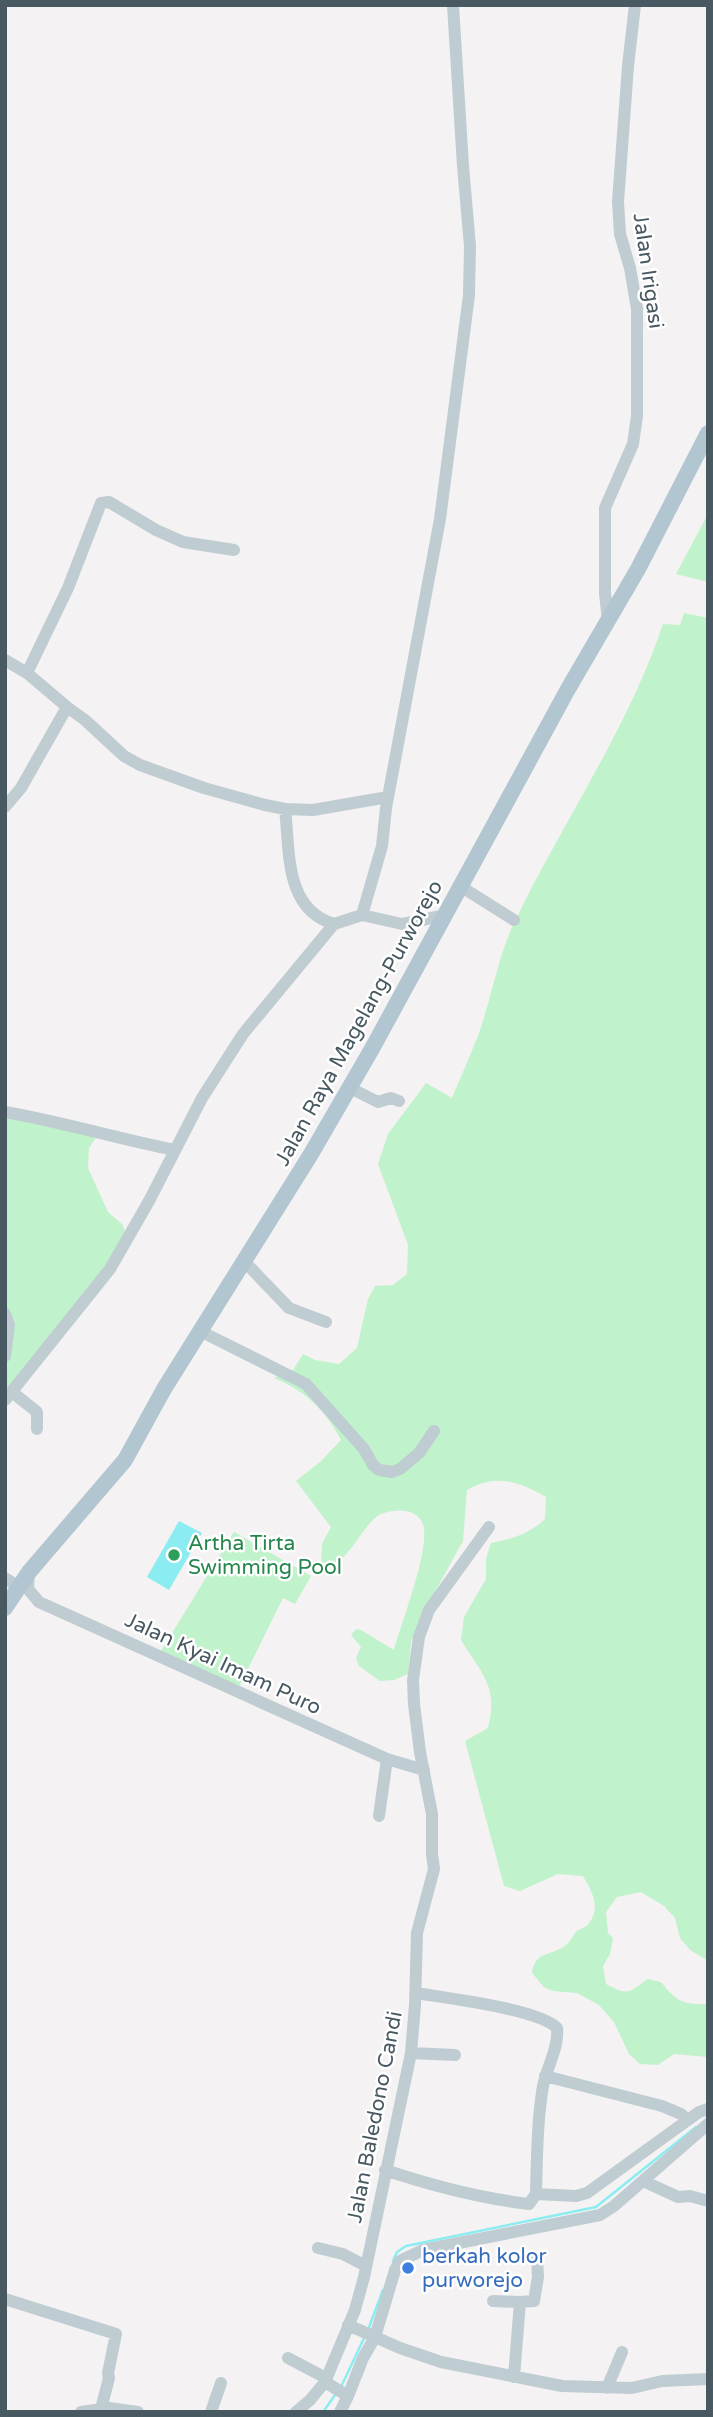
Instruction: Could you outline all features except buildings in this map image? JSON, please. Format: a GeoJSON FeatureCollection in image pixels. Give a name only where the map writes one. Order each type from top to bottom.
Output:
{"type":"FeatureCollection","features":[{"type":"Feature","properties":{"kind":"main road","name":"Jalan Raya Magelang-Purworejo"},"geometry":{"type":"LineString","coordinates":[[10,1593],[125,1460],[164,1389],[311,1154],[446,915],[568,689],[638,569],[708,433]]}},
{"type":"Feature","properties":{"kind":"street"},"geometry":{"type":"LineString","coordinates":[[362,915],[382,846],[388,797],[440,519],[469,295],[470,246],[453,5]]}},
{"type":"Feature","properties":{"kind":"street","name":"Jalan Irigasi"},"geometry":{"type":"LineString","coordinates":[[608,621],[605,593],[605,508],[633,444],[637,416],[637,309],[630,268],[620,234],[618,202],[635,5]]}},
{"type":"Feature","properties":{"kind":"street"},"geometry":{"type":"LineString","coordinates":[[27,673],[68,588],[101,503],[109,502],[156,530],[183,542],[234,550]]}},
{"type":"Feature","properties":{"kind":"street"},"geometry":{"type":"LineString","coordinates":[[5,660],[27,673],[124,756],[140,765],[204,788],[285,809],[313,810],[388,797]]}},
{"type":"Feature","properties":{"kind":"street"},"geometry":{"type":"LineString","coordinates":[[5,807],[21,788],[67,707]]}},
{"type":"Feature","properties":{"kind":"street"},"geometry":{"type":"LineString","coordinates":[[285,809],[297,893],[307,909],[324,921],[334,923],[362,915],[402,924],[446,915]]}},
{"type":"Feature","properties":{"kind":"street"},"geometry":{"type":"LineString","coordinates":[[460,886],[513,920]]}},
{"type":"Feature","properties":{"kind":"street"},"geometry":{"type":"LineString","coordinates":[[37,1429],[37,1412],[9,1396],[110,1269],[202,1098],[233,1047],[334,923]]}},
{"type":"Feature","properties":{"kind":"street"},"geometry":{"type":"LineString","coordinates":[[350,1088],[378,1102],[391,1098],[399,1101]]}},
{"type":"Feature","properties":{"kind":"street"},"geometry":{"type":"LineString","coordinates":[[5,1112],[48,1119],[175,1150]]}},
{"type":"Feature","properties":{"kind":"street"},"geometry":{"type":"LineString","coordinates":[[243,1260],[289,1308],[326,1322]]}},
{"type":"Feature","properties":{"kind":"street"},"geometry":{"type":"LineString","coordinates":[[5,1314],[9,1325],[5,1356]]}},
{"type":"Feature","properties":{"kind":"street"},"geometry":{"type":"LineString","coordinates":[[200,1331],[306,1384],[364,1449],[379,1470],[392,1472],[400,1469],[419,1453],[435,1431]]}},
{"type":"Feature","properties":{"kind":"street","name":"Jalan Baledono Candi"},"geometry":{"type":"LineString","coordinates":[[296,2412],[327,2382],[354,2327],[411,2053],[417,1933],[434,1869],[432,1814],[414,1704],[419,1637],[429,1610],[488,1527]]}},
{"type":"Feature","properties":{"kind":"street","name":"Jalan Kyai Imam Puro"},"geometry":{"type":"LineString","coordinates":[[29,1572],[29,1592],[47,1606],[387,1759],[424,1770]]}},
{"type":"Feature","properties":{"kind":"street"},"geometry":{"type":"LineString","coordinates":[[10,1593],[47,1606]]}},
{"type":"Feature","properties":{"kind":"street"},"geometry":{"type":"LineString","coordinates":[[379,1816],[387,1759]]}},
{"type":"Feature","properties":{"kind":"street"},"geometry":{"type":"LineString","coordinates":[[385,2170],[488,2199],[529,2204],[536,2194],[539,2113],[545,2076],[558,2032],[551,2023],[509,2011],[416,1993]]}},
{"type":"Feature","properties":{"kind":"street"},"geometry":{"type":"LineString","coordinates":[[411,2053],[455,2056]]}},
{"type":"Feature","properties":{"kind":"street"},"geometry":{"type":"LineString","coordinates":[[545,2076],[673,2109],[688,2120]]}},
{"type":"Feature","properties":{"kind":"street"},"geometry":{"type":"LineString","coordinates":[[536,2194],[576,2196],[587,2193],[698,2112],[708,2109]]}},
{"type":"Feature","properties":{"kind":"street"},"geometry":{"type":"LineString","coordinates":[[340,2412],[373,2336],[400,2261],[423,2250],[600,2215],[708,2124]]}},
{"type":"Feature","properties":{"kind":"street"},"geometry":{"type":"LineString","coordinates":[[643,2181],[678,2197],[690,2196],[708,2201]]}},
{"type":"Feature","properties":{"kind":"street"},"geometry":{"type":"LineString","coordinates":[[318,2248],[343,2254],[362,2264],[367,2262]]}},
{"type":"Feature","properties":{"kind":"street"},"geometry":{"type":"LineString","coordinates":[[493,2301],[534,2301],[538,2277],[537,2258]]}},
{"type":"Feature","properties":{"kind":"street"},"geometry":{"type":"LineString","coordinates":[[5,2299],[115,2333],[117,2338],[101,2409]]}},
{"type":"Feature","properties":{"kind":"street"},"geometry":{"type":"LineString","coordinates":[[514,2377],[520,2302]]}},
{"type":"Feature","properties":{"kind":"street"},"geometry":{"type":"LineString","coordinates":[[354,2327],[441,2362],[562,2386],[632,2388],[662,2381],[708,2379]]}},
{"type":"Feature","properties":{"kind":"street"},"geometry":{"type":"LineString","coordinates":[[607,2388],[622,2352]]}},
{"type":"Feature","properties":{"kind":"street"},"geometry":{"type":"LineString","coordinates":[[288,2358],[347,2395]]}},
{"type":"Feature","properties":{"kind":"street"},"geometry":{"type":"LineString","coordinates":[[211,2412],[221,2383]]}},
{"type":"Feature","properties":{"kind":"street"},"geometry":{"type":"LineString","coordinates":[[81,2412],[101,2409],[138,2412]]}},
{"type":"Feature","properties":{"kind":"green space"},"geometry":{"type":"Polygon","coordinates":[[[708,514],[708,582],[676,574],[708,514]]]}},
{"type":"Feature","properties":{"kind":"green space"},"geometry":{"type":"Polygon","coordinates":[[[684,613],[708,618],[708,1961],[690,1950],[680,1938],[675,1918],[664,1906],[641,1892],[617,1897],[606,1912],[608,1933],[613,1938],[610,1954],[603,1966],[606,1984],[619,1990],[632,1990],[648,1979],[661,1982],[671,1994],[681,2000],[692,2004],[708,2004],[708,2057],[674,2054],[658,2065],[640,2064],[629,2054],[614,2022],[599,2005],[577,1993],[553,1991],[544,1987],[532,1973],[537,1960],[562,1948],[577,1931],[589,1924],[595,1910],[594,1898],[583,1876],[558,1874],[520,1891],[504,1886],[465,1741],[488,1728],[491,1701],[486,1681],[461,1640],[464,1617],[486,1579],[486,1559],[491,1543],[520,1535],[545,1519],[546,1497],[517,1484],[498,1481],[467,1490],[463,1541],[422,1615],[411,1642],[408,1674],[394,1680],[380,1681],[359,1666],[356,1658],[361,1647],[351,1635],[356,1629],[361,1630],[394,1650],[423,1550],[423,1524],[420,1518],[410,1512],[398,1510],[381,1514],[369,1524],[337,1563],[329,1568],[321,1564],[322,1544],[331,1527],[296,1481],[341,1440],[314,1403],[296,1389],[274,1378],[293,1370],[303,1354],[315,1360],[339,1364],[357,1348],[368,1299],[375,1286],[393,1285],[407,1274],[408,1245],[378,1164],[388,1134],[426,1083],[452,1098],[479,1033],[500,960],[514,923],[632,701],[663,624],[680,625],[684,613]]]}},
{"type":"Feature","properties":{"kind":"green space"},"geometry":{"type":"Polygon","coordinates":[[[5,1116],[97,1136],[89,1148],[88,1168],[108,1212],[123,1225],[126,1236],[106,1269],[5,1396],[5,1116]]]}},
{"type":"Feature","properties":{"kind":"green space"},"geometry":{"type":"Polygon","coordinates":[[[234,1532],[311,1576],[295,1604],[283,1598],[238,1689],[161,1651],[234,1532]]]}},
{"type":"Feature","properties":{"kind":"water","name":"Artha Tirta Swimming Pool"},"geometry":{"type":"Polygon","coordinates":[[[179,1521],[202,1533],[169,1590],[147,1577],[179,1521]]]}},
{"type":"Feature","properties":{"kind":"waterway"},"geometry":{"type":"LineString","coordinates":[[393,2261],[397,2252],[406,2246],[596,2207],[696,2127]]}},
{"type":"Feature","properties":{"kind":"waterway"},"geometry":{"type":"LineString","coordinates":[[368,2330],[383,2290]]}},
{"type":"Feature","properties":{"kind":"waterway"},"geometry":{"type":"LineString","coordinates":[[341,2387],[365,2336]]}},
{"type":"Feature","properties":{"kind":"waterway"},"geometry":{"type":"LineString","coordinates":[[323,2412],[335,2395]]}},
{"type":"Feature","properties":{"kind":"place","name":"Artha Tirta Swimming Pool"},"geometry":{"type":"Point","coordinates":[174,1555]}},
{"type":"Feature","properties":{"kind":"place","name":"berkah kolor purworejo"},"geometry":{"type":"Point","coordinates":[408,2268]}}]}
